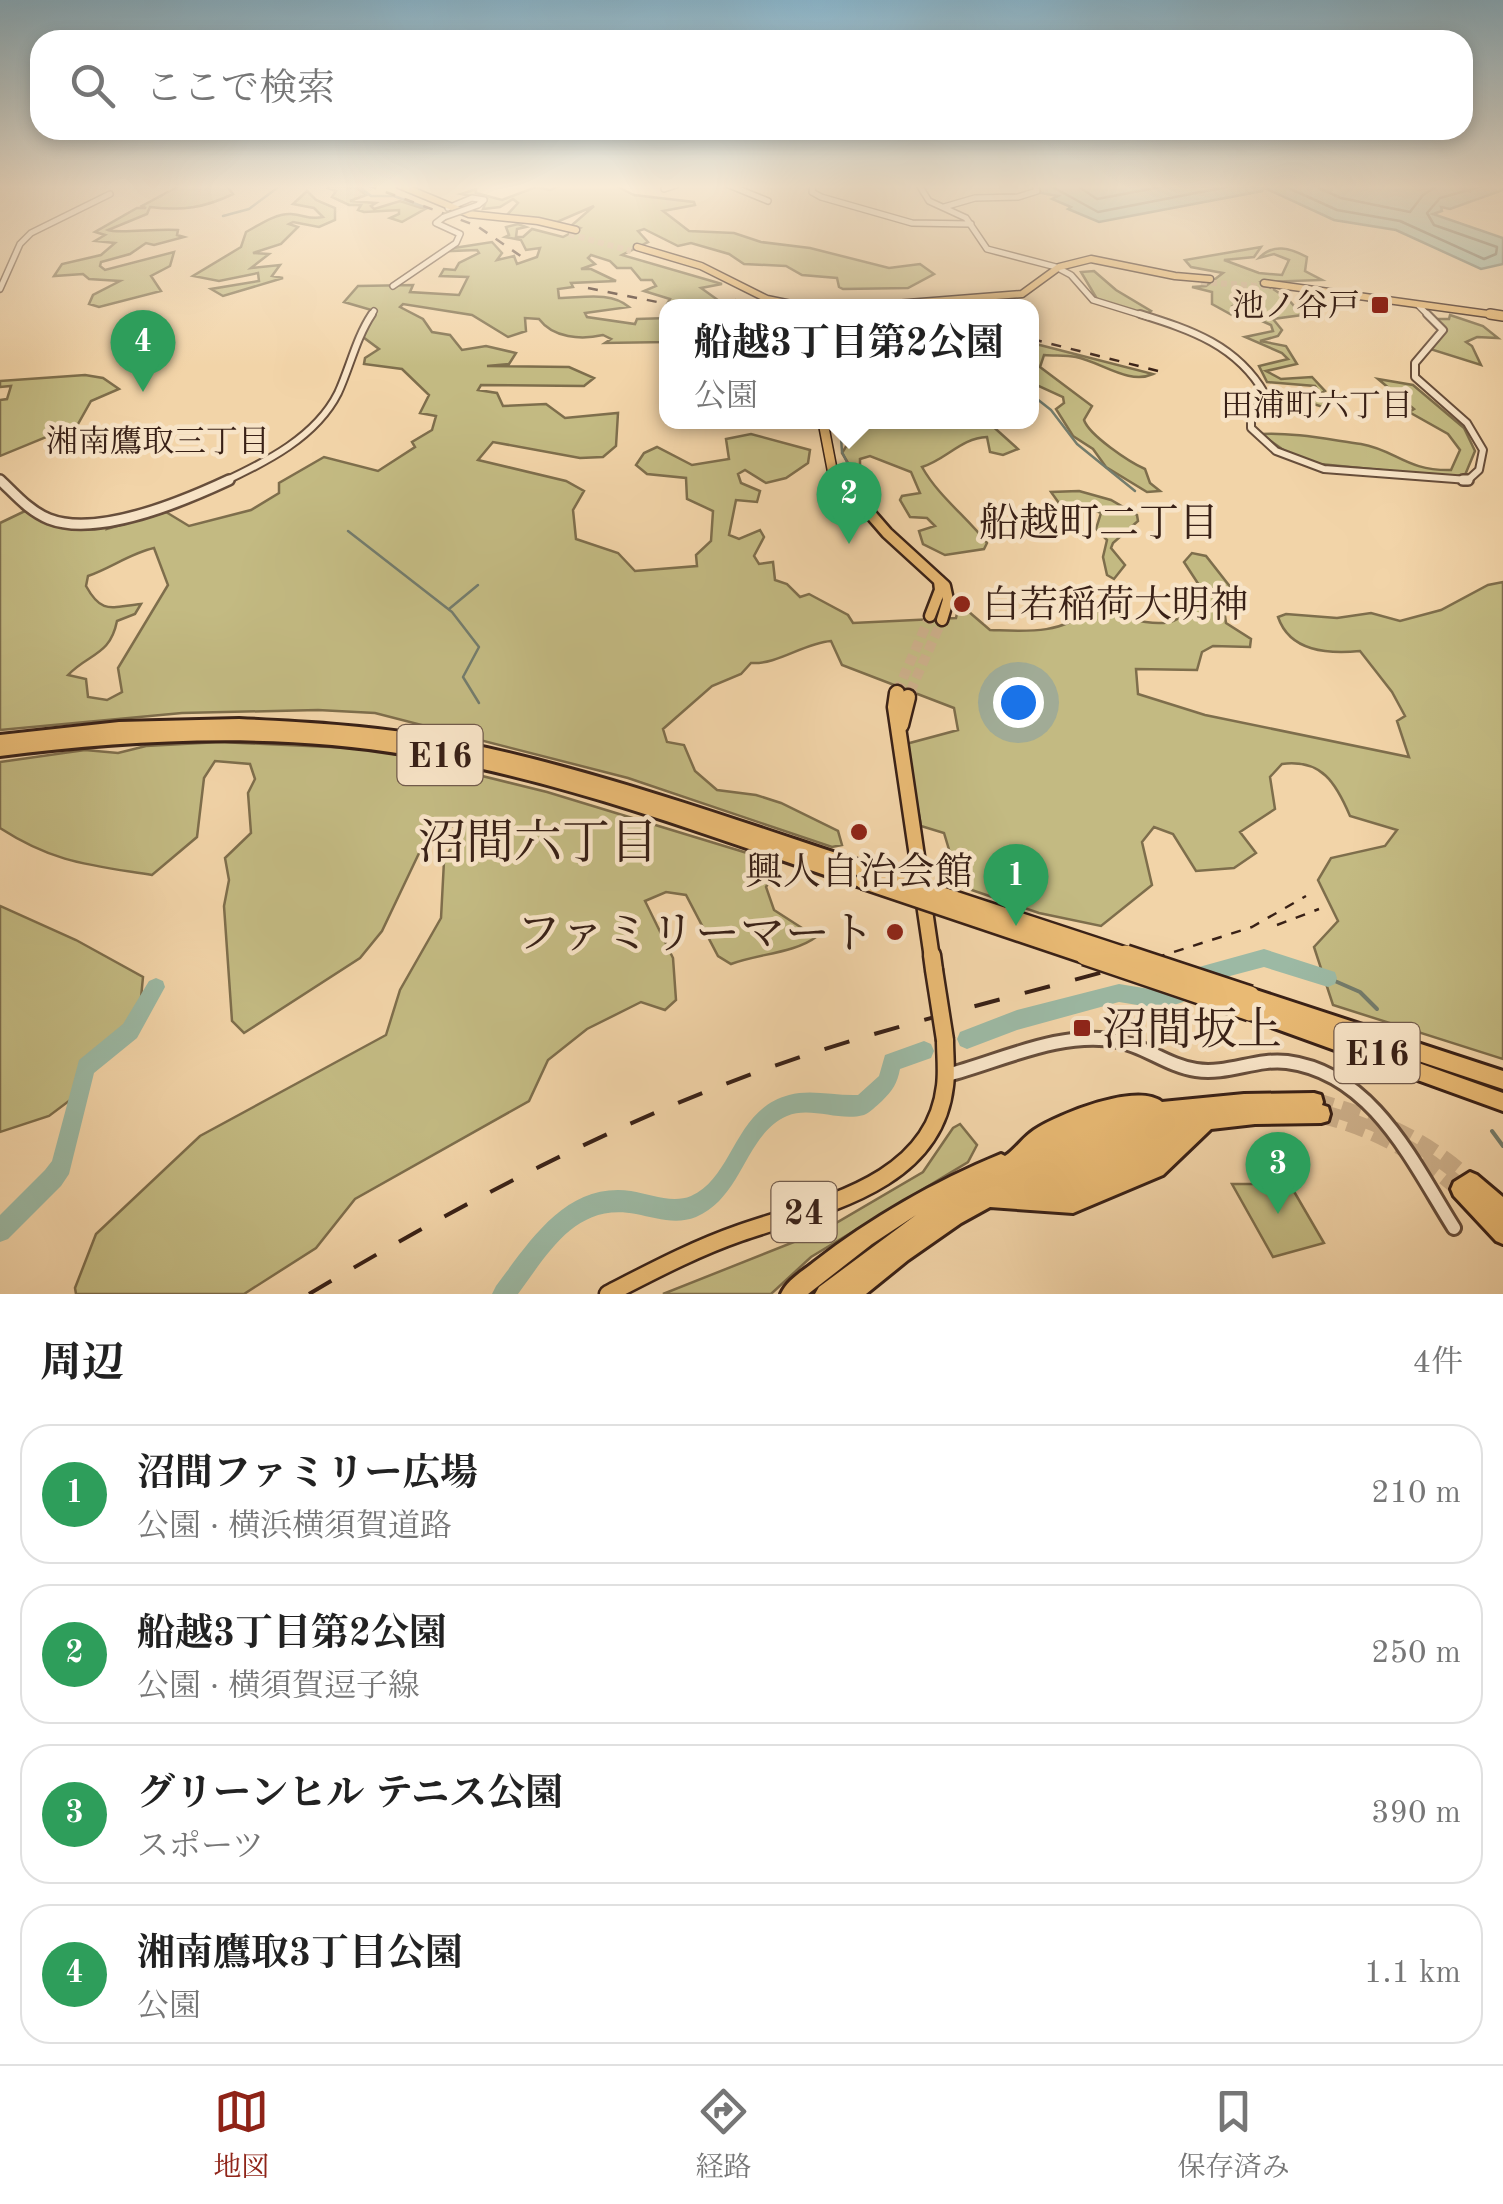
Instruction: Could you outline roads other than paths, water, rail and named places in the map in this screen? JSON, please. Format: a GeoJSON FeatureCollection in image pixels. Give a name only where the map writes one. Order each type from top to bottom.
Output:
{"type":"FeatureCollection","features":[{"type":"Feature","properties":{"kind":"highway","name":"E16"},"geometry":{"type":"LineString","coordinates":[[0,740],[130,726],[220,724],[310,728],[473,750],[596,782],[1250,1003],[1357,1031],[1503,1080]]}},
{"type":"Feature","properties":{"kind":"highway","name":"E16"},"geometry":{"type":"LineString","coordinates":[[0,750],[175,734],[306,738],[408,749],[512,770],[859,874]]}},
{"type":"Feature","properties":{"kind":"highway"},"geometry":{"type":"LineString","coordinates":[[1250,1003],[1503,1099]]}},
{"type":"Feature","properties":{"kind":"highway"},"geometry":{"type":"LineString","coordinates":[[1357,1031],[1503,1072]]}},
{"type":"Feature","properties":{"kind":"highway"},"geometry":{"type":"LineString","coordinates":[[792,1294],[843,1252],[959,1179],[1127,1115],[1191,1121],[1317,1108],[1191,1121],[1146,1129],[1095,1146],[997,1194],[910,1246],[849,1294]]}},
{"type":"Feature","properties":{"kind":"highway"},"geometry":{"type":"LineString","coordinates":[[997,1194],[1074,1203],[1156,1168],[1175,1150],[1191,1121]]}},
{"type":"Feature","properties":{"kind":"highway"},"geometry":{"type":"LineString","coordinates":[[997,1194],[1049,1187],[1191,1121]]}},
{"type":"Feature","properties":{"kind":"highway"},"geometry":{"type":"LineString","coordinates":[[826,1294],[1011,1160]]}},
{"type":"Feature","properties":{"kind":"highway"},"geometry":{"type":"LineString","coordinates":[[1499,1210],[1465,1186],[1503,1234]]}},
{"type":"Feature","properties":{"kind":"main road"},"geometry":{"type":"LineString","coordinates":[[634,249],[710,270],[767,299]]}},
{"type":"Feature","properties":{"kind":"main road"},"geometry":{"type":"LineString","coordinates":[[661,257],[762,299]]}},
{"type":"Feature","properties":{"kind":"main road"},"geometry":{"type":"LineString","coordinates":[[1006,299],[1040,291],[1058,268],[1086,261],[1107,261],[1206,280]]}},
{"type":"Feature","properties":{"kind":"main road"},"geometry":{"type":"LineString","coordinates":[[1268,285],[1502,315]]}},
{"type":"Feature","properties":{"kind":"main road"},"geometry":{"type":"LineString","coordinates":[[1418,306],[1502,315]]}},
{"type":"Feature","properties":{"kind":"main road"},"geometry":{"type":"LineString","coordinates":[[824,429],[832,469],[884,530],[945,586],[948,600],[936,618]]}},
{"type":"Feature","properties":{"kind":"main road","name":"24"},"geometry":{"type":"LineString","coordinates":[[608,1294],[736,1234],[843,1199],[891,1176],[909,1159],[932,1126],[947,1074],[945,1040],[900,744],[902,695]]}},
{"type":"Feature","properties":{"kind":"street"},"geometry":{"type":"LineString","coordinates":[[0,289],[19,245]]}},
{"type":"Feature","properties":{"kind":"street"},"geometry":{"type":"LineString","coordinates":[[393,286],[405,272],[434,260],[454,245]]}},
{"type":"Feature","properties":{"kind":"street"},"geometry":{"type":"LineString","coordinates":[[974,247],[1058,268],[1078,280],[1081,291],[1092,300],[1212,341],[1241,357],[1265,394],[1251,419],[1251,428],[1262,442],[1282,454],[1324,468],[1468,480],[1479,470],[1483,450],[1463,420],[1426,391],[1415,377],[1415,363],[1443,330],[1418,306]]}},
{"type":"Feature","properties":{"kind":"street"},"geometry":{"type":"LineString","coordinates":[[0,480],[46,518],[65,524],[124,520],[180,502],[276,453],[308,432],[330,408],[358,335],[374,310]]}},
{"type":"Feature","properties":{"kind":"street"},"geometry":{"type":"LineString","coordinates":[[947,1074],[1098,1038],[1130,1044],[1200,1071],[1275,1061],[1308,1066],[1348,1084],[1371,1104],[1454,1228]]}},
{"type":"Feature","properties":{"kind":"water"},"geometry":{"type":"Polygon","coordinates":[[[1430,245],[1503,245],[1503,264],[1481,269],[1430,245]]]}},
{"type":"Feature","properties":{"kind":"waterway"},"geometry":{"type":"LineString","coordinates":[[1039,401],[1077,444],[1135,491]]}},
{"type":"Feature","properties":{"kind":"waterway"},"geometry":{"type":"LineString","coordinates":[[840,429],[847,462]]}},
{"type":"Feature","properties":{"kind":"waterway"},"geometry":{"type":"LineString","coordinates":[[348,531],[452,612],[479,647],[463,677],[479,703]]}},
{"type":"Feature","properties":{"kind":"waterway"},"geometry":{"type":"LineString","coordinates":[[449,609],[478,585]]}},
{"type":"Feature","properties":{"kind":"waterway"},"geometry":{"type":"LineString","coordinates":[[967,1039],[1017,1020],[1119,993],[1162,1000],[1176,995],[1206,973],[1264,958],[1328,978]]}},
{"type":"Feature","properties":{"kind":"waterway"},"geometry":{"type":"LineString","coordinates":[[1328,978],[1360,992],[1377,1009]]}},
{"type":"Feature","properties":{"kind":"waterway"},"geometry":{"type":"LineString","coordinates":[[0,1231],[61,1166],[86,1067],[130,1031],[156,987]]}},
{"type":"Feature","properties":{"kind":"waterway"},"geometry":{"type":"LineString","coordinates":[[504,1294],[543,1243],[573,1214],[610,1200],[671,1210],[693,1207],[719,1186],[770,1115],[794,1104],[862,1105],[888,1081],[892,1062],[924,1051]]}},
{"type":"Feature","properties":{"kind":"waterway"},"geometry":{"type":"LineString","coordinates":[[1492,1131],[1503,1146]]}},
{"type":"Feature","properties":{"kind":"tunnel"},"geometry":{"type":"LineString","coordinates":[[611,245],[631,251]]}},
{"type":"Feature","properties":{"kind":"tunnel"},"geometry":{"type":"LineString","coordinates":[[1201,282],[1273,287]]}},
{"type":"Feature","properties":{"kind":"tunnel"},"geometry":{"type":"LineString","coordinates":[[897,692],[930,616]]}},
{"type":"Feature","properties":{"kind":"tunnel"},"geometry":{"type":"LineString","coordinates":[[910,692],[942,620]]}},
{"type":"Feature","properties":{"kind":"tunnel"},"geometry":{"type":"LineString","coordinates":[[897,693],[899,689]]}},
{"type":"Feature","properties":{"kind":"tunnel"},"geometry":{"type":"LineString","coordinates":[[908,697],[911,689]]}},
{"type":"Feature","properties":{"kind":"tunnel"},"geometry":{"type":"LineString","coordinates":[[1314,1102],[1397,1132],[1435,1154],[1470,1182]]}},
{"type":"Feature","properties":{"kind":"tunnel"},"geometry":{"type":"LineString","coordinates":[[1321,1114],[1396,1142],[1461,1189]]}},
{"type":"Feature","properties":{"kind":"railway"},"geometry":{"type":"LineString","coordinates":[[505,245],[525,259]]}},
{"type":"Feature","properties":{"kind":"railway"},"geometry":{"type":"LineString","coordinates":[[588,288],[659,302]]}},
{"type":"Feature","properties":{"kind":"railway"},"geometry":{"type":"LineString","coordinates":[[1039,341],[1158,371]]}},
{"type":"Feature","properties":{"kind":"railway"},"geometry":{"type":"LineString","coordinates":[[1155,958],[1252,927],[1306,896]]}},
{"type":"Feature","properties":{"kind":"railway"},"geometry":{"type":"LineString","coordinates":[[1277,925],[1319,909]]}},
{"type":"Feature","properties":{"kind":"railway"},"geometry":{"type":"LineString","coordinates":[[309,1294],[534,1169],[710,1090],[868,1036],[1164,955]]}},
{"type":"Feature","properties":{"kind":"place","name":"池ノ谷戸"},"geometry":{"type":"Point","coordinates":[1380,305]}},
{"type":"Feature","properties":{"kind":"place","name":"湘南鷹取3丁目公園"},"geometry":{"type":"Point","coordinates":[143,392]}},
{"type":"Feature","properties":{"kind":"place","name":"船越3丁目第2公園"},"geometry":{"type":"Point","coordinates":[849,544]}},
{"type":"Feature","properties":{"kind":"place","name":"白若稲荷大明神"},"geometry":{"type":"Point","coordinates":[962,604]}},
{"type":"Feature","properties":{"kind":"place","name":"興人自治会館"},"geometry":{"type":"Point","coordinates":[859,832]}},
{"type":"Feature","properties":{"kind":"place","name":"沼間ファミリー広場"},"geometry":{"type":"Point","coordinates":[1016,926]}},
{"type":"Feature","properties":{"kind":"place","name":"ファミリーマート"},"geometry":{"type":"Point","coordinates":[895,932]}},
{"type":"Feature","properties":{"kind":"place","name":"沼間坂上"},"geometry":{"type":"Point","coordinates":[1082,1028]}},
{"type":"Feature","properties":{"kind":"place","name":"グリーンヒル テニス公園"},"geometry":{"type":"Point","coordinates":[1278,1214]}},
{"type":"Feature","properties":{"kind":"district","name":"田浦町六丁目"},"geometry":{"type":"Point","coordinates":[1317,405]}},
{"type":"Feature","properties":{"kind":"district","name":"湘南鷹取三丁目"},"geometry":{"type":"Point","coordinates":[158,441]}},
{"type":"Feature","properties":{"kind":"district","name":"船越町二丁目"},"geometry":{"type":"Point","coordinates":[1099,522]}},
{"type":"Feature","properties":{"kind":"district","name":"沼間六丁目"},"geometry":{"type":"Point","coordinates":[538,841]}}]}
